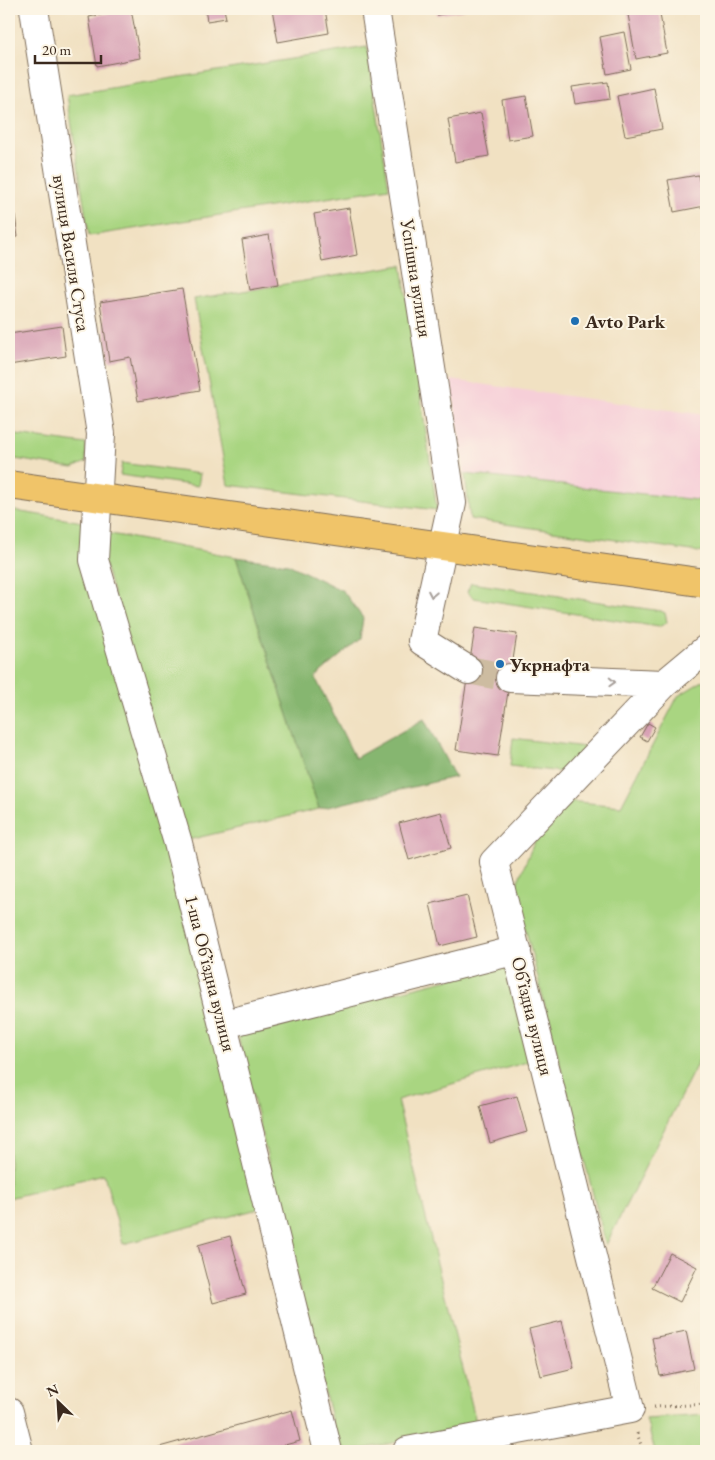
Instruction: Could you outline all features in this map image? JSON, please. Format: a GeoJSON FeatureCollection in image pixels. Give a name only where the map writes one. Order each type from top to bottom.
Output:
{"type":"FeatureCollection","features":[{"type":"Feature","properties":{"kind":"main road"},"geometry":{"type":"LineString","coordinates":[[9,485],[706,583]]}},
{"type":"Feature","properties":{"kind":"street","name":"вулиця Василя Стуса"},"geometry":{"type":"LineString","coordinates":[[34,9],[101,434],[99,498]]}},
{"type":"Feature","properties":{"kind":"street","name":"Успішна вулиця"},"geometry":{"type":"LineString","coordinates":[[375,9],[452,504],[441,546],[422,640],[468,670]]}},
{"type":"Feature","properties":{"kind":"street","name":"1-ша Обʼїздна вулиця"},"geometry":{"type":"LineString","coordinates":[[99,498],[94,560],[178,843],[328,1451]]}},
{"type":"Feature","properties":{"kind":"street"},"geometry":{"type":"LineString","coordinates":[[510,678],[664,684],[706,649]]}},
{"type":"Feature","properties":{"kind":"street","name":"Обʼїздна вулиця"},"geometry":{"type":"LineString","coordinates":[[630,1408],[494,862],[664,684]]}},
{"type":"Feature","properties":{"kind":"street"},"geometry":{"type":"LineString","coordinates":[[224,1024],[517,950]]}},
{"type":"Feature","properties":{"kind":"street"},"geometry":{"type":"LineString","coordinates":[[407,1451],[630,1408]]}},
{"type":"Feature","properties":{"kind":"street"},"geometry":{"type":"LineString","coordinates":[[9,1412],[20,1451]]}},
{"type":"Feature","properties":{"kind":"path"},"geometry":{"type":"LineString","coordinates":[[630,1408],[706,1404]]}},
{"type":"Feature","properties":{"kind":"shaded area"},"geometry":{"type":"Polygon","coordinates":[[[451,380],[706,415],[706,501],[465,474],[451,380]]]}},
{"type":"Feature","properties":{"kind":"green space"},"geometry":{"type":"Polygon","coordinates":[[[367,47],[389,188],[89,236],[67,95],[367,47]]]}},
{"type":"Feature","properties":{"kind":"green space"},"geometry":{"type":"Polygon","coordinates":[[[402,265],[437,510],[228,485],[194,299],[402,265]]]}},
{"type":"Feature","properties":{"kind":"green space"},"geometry":{"type":"Polygon","coordinates":[[[9,434],[86,444],[86,462],[73,468],[9,458],[9,434]]]}},
{"type":"Feature","properties":{"kind":"green space"},"geometry":{"type":"Polygon","coordinates":[[[122,463],[200,474],[198,486],[120,475],[122,463]]]}},
{"type":"Feature","properties":{"kind":"green space"},"geometry":{"type":"Polygon","coordinates":[[[465,474],[706,501],[706,553],[470,519],[465,474]]]}},
{"type":"Feature","properties":{"kind":"green space"},"geometry":{"type":"Polygon","coordinates":[[[9,510],[89,523],[258,1209],[123,1244],[104,1174],[9,1198],[9,510]]]}},
{"type":"Feature","properties":{"kind":"green space"},"geometry":{"type":"Polygon","coordinates":[[[105,533],[236,557],[319,809],[188,840],[103,559],[105,533]]]}},
{"type":"Feature","properties":{"kind":"green space"},"geometry":{"type":"Polygon","coordinates":[[[236,557],[288,564],[343,591],[363,618],[360,639],[315,677],[355,758],[424,719],[455,777],[319,809],[236,557]]]}},
{"type":"Feature","properties":{"kind":"green space"},"geometry":{"type":"Polygon","coordinates":[[[471,583],[661,611],[665,613],[667,622],[659,627],[474,598],[467,592],[471,583]]]}},
{"type":"Feature","properties":{"kind":"green space"},"geometry":{"type":"Polygon","coordinates":[[[706,679],[706,1046],[606,1245],[515,888],[536,838],[567,801],[621,806],[678,696],[706,679]]]}},
{"type":"Feature","properties":{"kind":"green space"},"geometry":{"type":"Polygon","coordinates":[[[513,738],[585,747],[571,773],[510,766],[513,738]]]}},
{"type":"Feature","properties":{"kind":"green space"},"geometry":{"type":"Polygon","coordinates":[[[509,964],[534,1060],[397,1100],[477,1426],[352,1451],[339,1451],[237,1032],[509,964]]]}},
{"type":"Feature","properties":{"kind":"green space"},"geometry":{"type":"Polygon","coordinates":[[[706,1415],[706,1451],[655,1451],[646,1419],[706,1415]]]}},
{"type":"Feature","properties":{"kind":"building"},"geometry":{"type":"Polygon","coordinates":[[[131,9],[140,58],[97,66],[89,17],[131,9]]]}},
{"type":"Feature","properties":{"kind":"building"},"geometry":{"type":"Polygon","coordinates":[[[205,9],[224,9],[226,18],[207,21],[205,9]]]}},
{"type":"Feature","properties":{"kind":"building"},"geometry":{"type":"Polygon","coordinates":[[[272,9],[325,9],[329,33],[278,42],[272,9]]]}},
{"type":"Feature","properties":{"kind":"building"},"geometry":{"type":"Polygon","coordinates":[[[436,9],[464,9],[464,10],[437,15],[436,9]]]}},
{"type":"Feature","properties":{"kind":"building"},"geometry":{"type":"Polygon","coordinates":[[[627,9],[659,9],[667,53],[636,59],[627,9]]]}},
{"type":"Feature","properties":{"kind":"building"},"geometry":{"type":"Polygon","coordinates":[[[624,32],[631,69],[607,74],[600,37],[624,32]]]}},
{"type":"Feature","properties":{"kind":"building"},"geometry":{"type":"Polygon","coordinates":[[[608,82],[610,99],[575,104],[572,87],[608,82]]]}},
{"type":"Feature","properties":{"kind":"building"},"geometry":{"type":"Polygon","coordinates":[[[654,88],[662,129],[625,136],[617,96],[654,88]]]}},
{"type":"Feature","properties":{"kind":"building"},"geometry":{"type":"Polygon","coordinates":[[[526,96],[533,136],[508,140],[502,100],[526,96]]]}},
{"type":"Feature","properties":{"kind":"building"},"geometry":{"type":"Polygon","coordinates":[[[481,113],[489,156],[455,162],[448,119],[481,113]]]}},
{"type":"Feature","properties":{"kind":"building"},"geometry":{"type":"Polygon","coordinates":[[[698,175],[705,206],[674,212],[668,180],[698,175]]]}},
{"type":"Feature","properties":{"kind":"building"},"geometry":{"type":"Polygon","coordinates":[[[13,200],[18,237],[9,238],[9,201],[13,200]]]}},
{"type":"Feature","properties":{"kind":"building"},"geometry":{"type":"Polygon","coordinates":[[[349,208],[357,255],[322,262],[314,214],[349,208]]]}},
{"type":"Feature","properties":{"kind":"building"},"geometry":{"type":"Polygon","coordinates":[[[269,235],[278,285],[250,290],[242,240],[269,235]]]}},
{"type":"Feature","properties":{"kind":"building"},"geometry":{"type":"Polygon","coordinates":[[[182,289],[200,390],[138,401],[130,357],[109,361],[100,302],[182,289]]]}},
{"type":"Feature","properties":{"kind":"building"},"geometry":{"type":"Polygon","coordinates":[[[62,326],[66,356],[9,365],[9,334],[62,326]]]}},
{"type":"Feature","properties":{"kind":"building"},"geometry":{"type":"Polygon","coordinates":[[[475,628],[517,634],[498,756],[456,750],[475,628]]]}},
{"type":"Feature","properties":{"kind":"building"},"geometry":{"type":"Polygon","coordinates":[[[648,723],[655,727],[647,741],[640,737],[648,723]]]}},
{"type":"Feature","properties":{"kind":"building"},"geometry":{"type":"Polygon","coordinates":[[[441,812],[451,848],[409,860],[399,823],[441,812]]]}},
{"type":"Feature","properties":{"kind":"building"},"geometry":{"type":"Polygon","coordinates":[[[467,895],[477,937],[440,946],[430,904],[467,895]]]}},
{"type":"Feature","properties":{"kind":"building"},"geometry":{"type":"Polygon","coordinates":[[[517,1096],[527,1132],[490,1143],[480,1106],[517,1096]]]}},
{"type":"Feature","properties":{"kind":"building"},"geometry":{"type":"Polygon","coordinates":[[[230,1236],[246,1294],[213,1303],[198,1245],[230,1236]]]}},
{"type":"Feature","properties":{"kind":"building"},"geometry":{"type":"Polygon","coordinates":[[[670,1253],[697,1267],[680,1302],[652,1288],[670,1253]]]}},
{"type":"Feature","properties":{"kind":"building"},"geometry":{"type":"Polygon","coordinates":[[[562,1321],[574,1368],[541,1376],[529,1329],[562,1321]]]}},
{"type":"Feature","properties":{"kind":"building"},"geometry":{"type":"Polygon","coordinates":[[[686,1331],[694,1369],[660,1376],[652,1338],[686,1331]]]}},
{"type":"Feature","properties":{"kind":"building"},"geometry":{"type":"Polygon","coordinates":[[[292,1410],[300,1441],[262,1451],[145,1451],[292,1410]]]}},
{"type":"Feature","properties":{"kind":"tunnel"},"geometry":{"type":"LineString","coordinates":[[468,670],[510,678]]}},
{"type":"Feature","properties":{"kind":"place","name":"Avto Park"},"geometry":{"type":"Point","coordinates":[575,321]}},
{"type":"Feature","properties":{"kind":"place","name":"Укрнафта"},"geometry":{"type":"Point","coordinates":[500,664]}}]}
